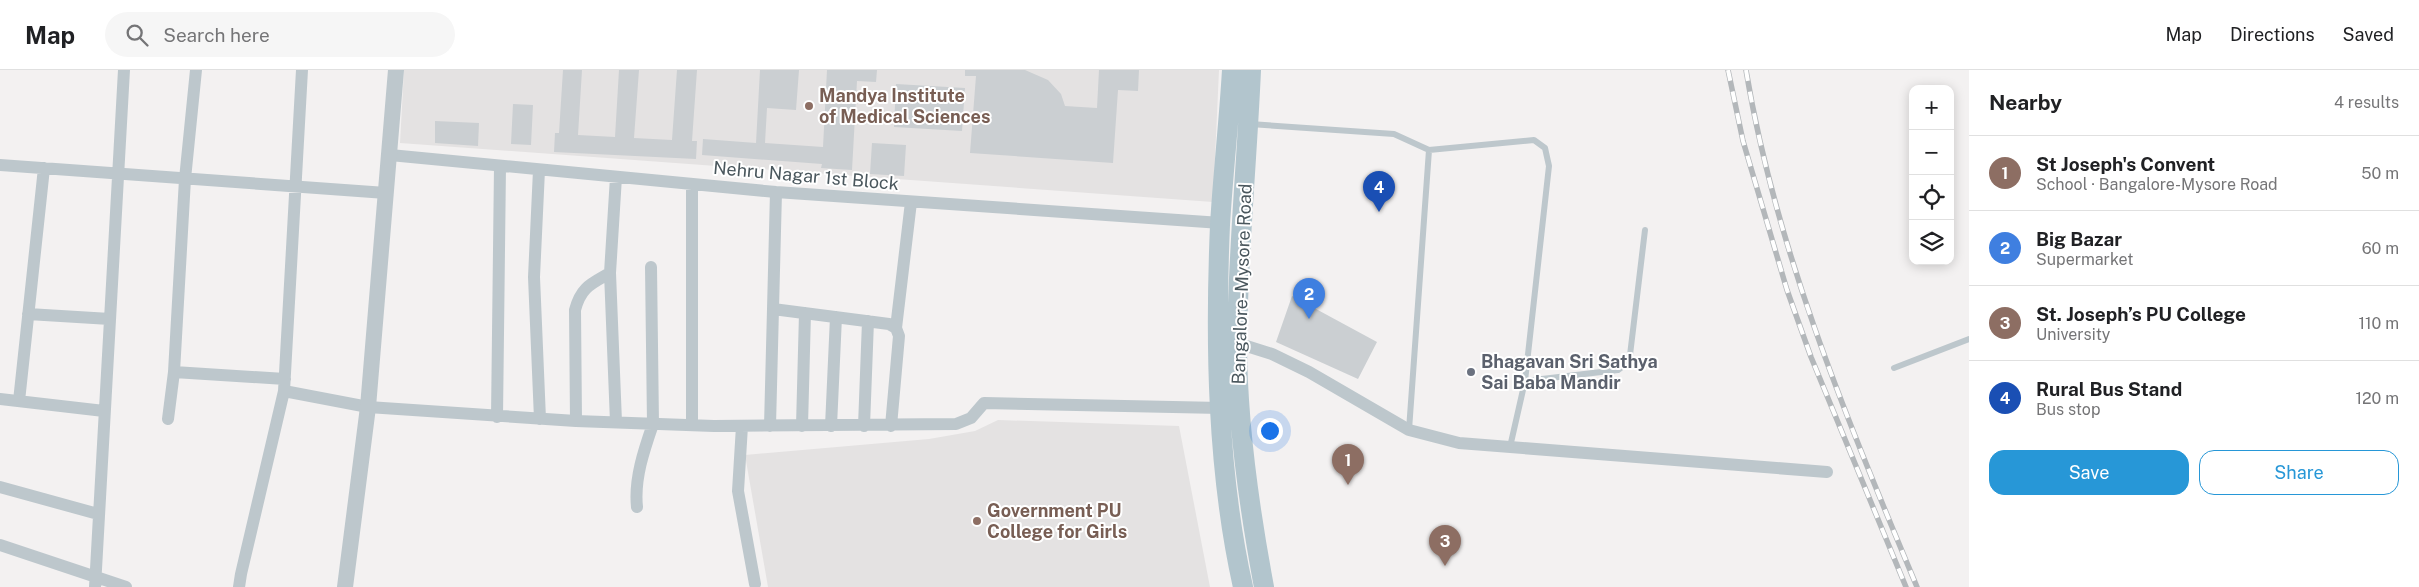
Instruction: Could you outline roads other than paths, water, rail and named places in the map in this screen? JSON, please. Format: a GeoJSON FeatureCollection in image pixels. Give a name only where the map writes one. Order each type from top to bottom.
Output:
{"type":"FeatureCollection","features":[{"type":"Feature","properties":{"kind":"main road","name":"Bangalore-Mysore Road"},"geometry":{"type":"LineString","coordinates":[[1232,70],[1239,123],[1240,261],[1237,343],[1245,464],[1252,521],[1264,587]]}},
{"type":"Feature","properties":{"kind":"main road","name":"Bangalore-Mysore Road"},"geometry":{"type":"LineString","coordinates":[[1243,587],[1230,520],[1221,408],[1218,342],[1220,223],[1239,123],[1252,70]]}},
{"type":"Feature","properties":{"kind":"street"},"geometry":{"type":"LineString","coordinates":[[95,582],[124,70]]}},
{"type":"Feature","properties":{"kind":"street"},"geometry":{"type":"LineString","coordinates":[[168,419],[174,372],[185,179],[196,70]]}},
{"type":"Feature","properties":{"kind":"street"},"geometry":{"type":"LineString","coordinates":[[239,587],[285,385],[302,70]]}},
{"type":"Feature","properties":{"kind":"street"},"geometry":{"type":"LineString","coordinates":[[345,587],[368,407],[396,70]]}},
{"type":"Feature","properties":{"kind":"street","name":"Nehru Nagar 1st Block"},"geometry":{"type":"LineString","coordinates":[[390,155],[776,192],[1220,223]]}},
{"type":"Feature","properties":{"kind":"street"},"geometry":{"type":"LineString","coordinates":[[0,165],[386,193]]}},
{"type":"Feature","properties":{"kind":"street"},"geometry":{"type":"LineString","coordinates":[[497,416],[500,166]]}},
{"type":"Feature","properties":{"kind":"street"},"geometry":{"type":"LineString","coordinates":[[19,401],[44,168]]}},
{"type":"Feature","properties":{"kind":"street"},"geometry":{"type":"LineString","coordinates":[[540,170],[534,277],[540,419]]}},
{"type":"Feature","properties":{"kind":"street"},"geometry":{"type":"LineString","coordinates":[[616,177],[610,273],[616,422]]}},
{"type":"Feature","properties":{"kind":"street"},"geometry":{"type":"LineString","coordinates":[[692,184],[692,425]]}},
{"type":"Feature","properties":{"kind":"street"},"geometry":{"type":"LineString","coordinates":[[770,426],[776,192]]}},
{"type":"Feature","properties":{"kind":"street"},"geometry":{"type":"LineString","coordinates":[[892,426],[899,336],[896,328],[911,202]]}},
{"type":"Feature","properties":{"kind":"street"},"geometry":{"type":"LineString","coordinates":[[637,507],[635,492],[644,448],[653,424],[651,267]]}},
{"type":"Feature","properties":{"kind":"street"},"geometry":{"type":"LineString","coordinates":[[576,421],[575,310],[578,298],[586,287],[610,273]]}},
{"type":"Feature","properties":{"kind":"street"},"geometry":{"type":"LineString","coordinates":[[773,309],[890,324],[896,328]]}},
{"type":"Feature","properties":{"kind":"street"},"geometry":{"type":"LineString","coordinates":[[802,426],[805,313]]}},
{"type":"Feature","properties":{"kind":"street"},"geometry":{"type":"LineString","coordinates":[[28,314],[110,319]]}},
{"type":"Feature","properties":{"kind":"street"},"geometry":{"type":"LineString","coordinates":[[831,426],[836,317]]}},
{"type":"Feature","properties":{"kind":"street"},"geometry":{"type":"LineString","coordinates":[[864,426],[868,321]]}},
{"type":"Feature","properties":{"kind":"street"},"geometry":{"type":"LineString","coordinates":[[1237,343],[1272,354],[1309,372],[1409,430],[1459,443],[1827,472]]}},
{"type":"Feature","properties":{"kind":"street"},"geometry":{"type":"LineString","coordinates":[[174,372],[285,385],[368,407],[540,419],[653,424],[742,426],[956,424],[971,418],[984,403],[1221,408]]}},
{"type":"Feature","properties":{"kind":"street"},"geometry":{"type":"LineString","coordinates":[[0,399],[104,411]]}},
{"type":"Feature","properties":{"kind":"street"},"geometry":{"type":"LineString","coordinates":[[742,426],[738,491],[755,584]]}},
{"type":"Feature","properties":{"kind":"street"},"geometry":{"type":"LineString","coordinates":[[0,487],[98,514]]}},
{"type":"Feature","properties":{"kind":"street"},"geometry":{"type":"LineString","coordinates":[[0,545],[95,582],[126,587]]}},
{"type":"Feature","properties":{"kind":"lane"},"geometry":{"type":"LineString","coordinates":[[1239,123],[1394,134],[1429,150],[1534,140],[1546,148],[1549,166],[1525,381],[1510,447]]}},
{"type":"Feature","properties":{"kind":"lane"},"geometry":{"type":"LineString","coordinates":[[1409,430],[1429,150]]}},
{"type":"Feature","properties":{"kind":"lane"},"geometry":{"type":"LineString","coordinates":[[1525,381],[1618,370],[1626,364],[1630,355],[1645,230]]}},
{"type":"Feature","properties":{"kind":"lane"},"geometry":{"type":"LineString","coordinates":[[1894,368],[1969,338]]}},
{"type":"Feature","properties":{"kind":"railway"},"geometry":{"type":"LineString","coordinates":[[1728,70],[1743,141],[1787,290],[1811,357],[1906,587]]}},
{"type":"Feature","properties":{"kind":"railway"},"geometry":{"type":"LineString","coordinates":[[1746,70],[1759,137],[1776,204],[1816,333],[1865,461],[1917,587]]}},
{"type":"Feature","properties":{"kind":"place","name":"Mandya Institute of Medical Sciences"},"geometry":{"type":"Point","coordinates":[809,106]}},
{"type":"Feature","properties":{"kind":"place","name":"Rural Bus Stand"},"geometry":{"type":"Point","coordinates":[1379,212]}},
{"type":"Feature","properties":{"kind":"place","name":"Big Bazar"},"geometry":{"type":"Point","coordinates":[1309,319]}},
{"type":"Feature","properties":{"kind":"place","name":"Bhagavan Sri Sathya Sai Baba Mandir"},"geometry":{"type":"Point","coordinates":[1471,372]}},
{"type":"Feature","properties":{"kind":"place","name":"St Joseph's Convent"},"geometry":{"type":"Point","coordinates":[1348,485]}},
{"type":"Feature","properties":{"kind":"place","name":"Government PU College for Girls"},"geometry":{"type":"Point","coordinates":[977,521]}},
{"type":"Feature","properties":{"kind":"place","name":"St. Joseph’s PU College"},"geometry":{"type":"Point","coordinates":[1445,566]}}]}
